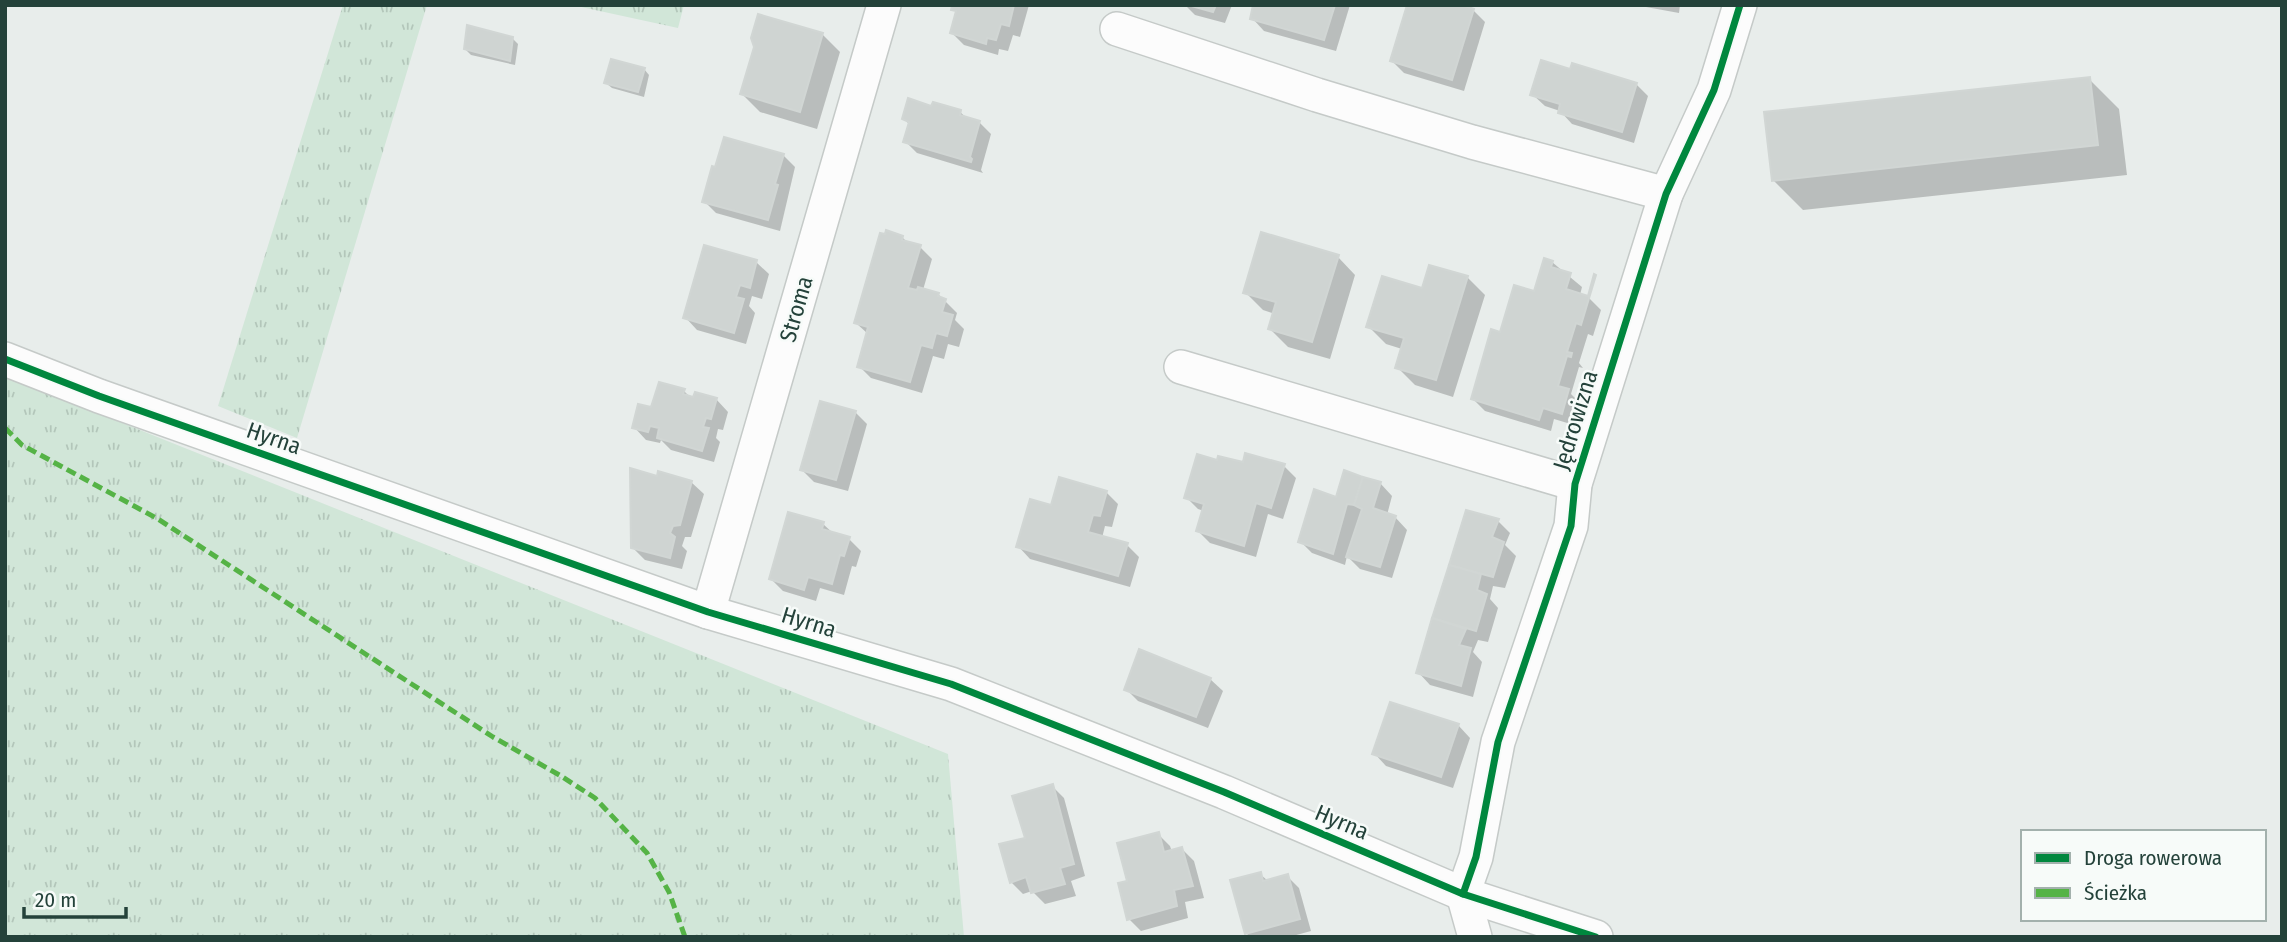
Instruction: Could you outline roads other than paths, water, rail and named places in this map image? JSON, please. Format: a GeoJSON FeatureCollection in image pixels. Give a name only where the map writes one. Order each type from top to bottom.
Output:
{"type":"FeatureCollection","features":[{"type":"Feature","properties":{"kind":"street","name":"Stroma"},"geometry":{"type":"LineString","coordinates":[[708,612],[884,5]]}},
{"type":"Feature","properties":{"kind":"street","name":"Jędrowizna"},"geometry":{"type":"LineString","coordinates":[[1463,894],[1476,857],[1498,741],[1571,526],[1575,484],[1666,194],[1714,90],[1740,5]]}},
{"type":"Feature","properties":{"kind":"street"},"geometry":{"type":"LineString","coordinates":[[1117,29],[1433,130],[1666,194]]}},
{"type":"Feature","properties":{"kind":"street","name":"Hyrna"},"geometry":{"type":"LineString","coordinates":[[5,359],[99,396],[708,612],[951,684],[1224,792],[1463,894],[1596,937]]}},
{"type":"Feature","properties":{"kind":"street"},"geometry":{"type":"LineString","coordinates":[[1181,367],[1575,484]]}},
{"type":"Feature","properties":{"kind":"street"},"geometry":{"type":"LineString","coordinates":[[1463,894],[1475,937]]}}]}
